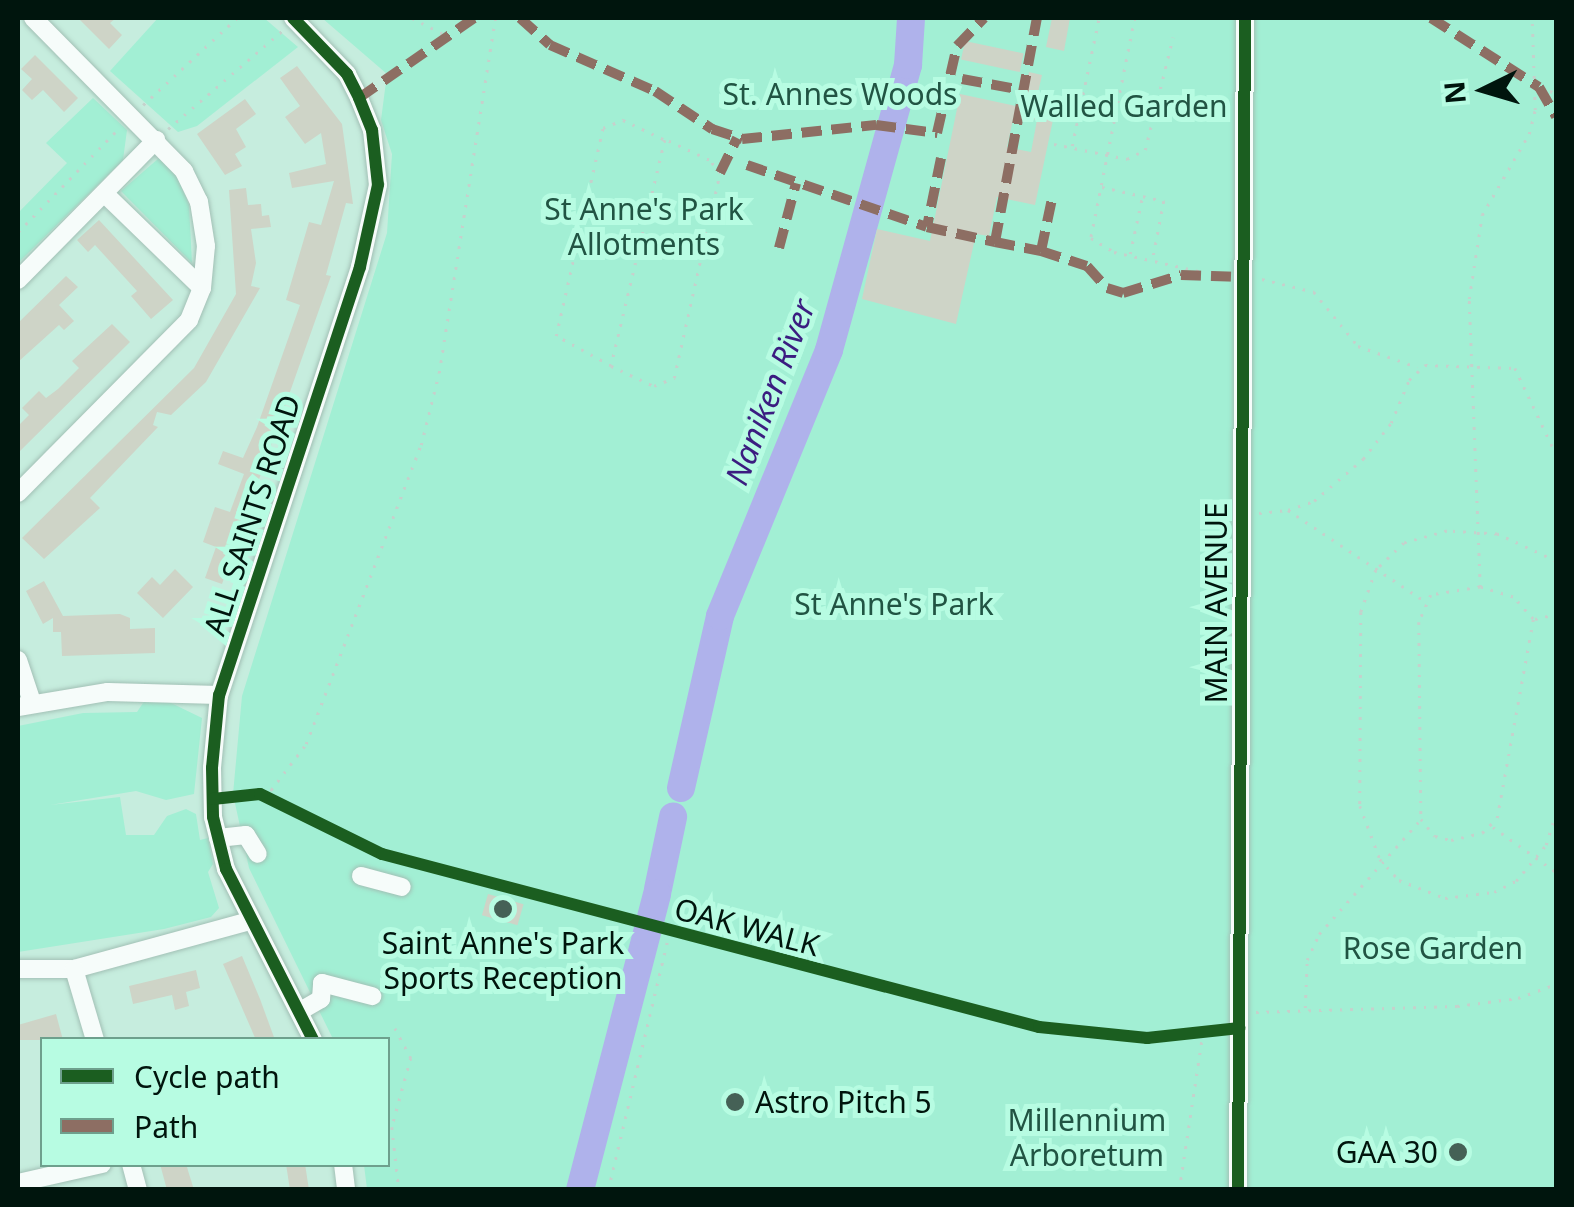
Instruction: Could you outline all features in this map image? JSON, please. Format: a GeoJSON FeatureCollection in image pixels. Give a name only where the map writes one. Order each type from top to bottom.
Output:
{"type":"FeatureCollection","features":[{"type":"Feature","properties":{"kind":"street"},"geometry":{"type":"LineString","coordinates":[[18,493],[168,347],[202,288],[206,246],[199,202],[184,171],[33,18]]}},
{"type":"Feature","properties":{"kind":"street","name":"ALL SAINTS ROAD"},"geometry":{"type":"LineString","coordinates":[[294,18],[346,74],[359,98],[372,130],[378,185],[360,267],[219,695],[213,799],[218,838],[250,921],[302,1010],[312,1037]]}},
{"type":"Feature","properties":{"kind":"street","name":"MAIN AVENUE"},"geometry":{"type":"LineString","coordinates":[[1238,1190],[1244,18]]}},
{"type":"Feature","properties":{"kind":"street"},"geometry":{"type":"LineString","coordinates":[[18,280],[156,140]]}},
{"type":"Feature","properties":{"kind":"street"},"geometry":{"type":"LineString","coordinates":[[106,194],[202,288]]}},
{"type":"Feature","properties":{"kind":"street"},"geometry":{"type":"LineString","coordinates":[[18,660],[25,705],[108,692],[219,695]]}},
{"type":"Feature","properties":{"kind":"street"},"geometry":{"type":"LineString","coordinates":[[218,838],[246,835],[258,854]]}},
{"type":"Feature","properties":{"kind":"street"},"geometry":{"type":"LineString","coordinates":[[361,876],[402,888]]}},
{"type":"Feature","properties":{"kind":"street"},"geometry":{"type":"LineString","coordinates":[[18,969],[74,969],[250,921]]}},
{"type":"Feature","properties":{"kind":"street"},"geometry":{"type":"LineString","coordinates":[[74,969],[94,1037]]}},
{"type":"Feature","properties":{"kind":"street"},"geometry":{"type":"LineString","coordinates":[[302,1010],[321,999],[322,984],[372,996]]}},
{"type":"Feature","properties":{"kind":"street"},"geometry":{"type":"LineString","coordinates":[[18,1183],[89,1167]]}},
{"type":"Feature","properties":{"kind":"path"},"geometry":{"type":"LineString","coordinates":[[18,232],[132,116],[237,18]]}},
{"type":"Feature","properties":{"kind":"path"},"geometry":{"type":"LineString","coordinates":[[156,140],[294,18]]}},
{"type":"Feature","properties":{"kind":"path"},"geometry":{"type":"LineString","coordinates":[[412,18],[447,36]]}},
{"type":"Feature","properties":{"kind":"path"},"geometry":{"type":"LineString","coordinates":[[213,799],[260,794],[278,783],[306,744],[420,445],[439,374],[495,18]]}},
{"type":"Feature","properties":{"kind":"path"},"geometry":{"type":"LineString","coordinates":[[1072,148],[1099,18]]}},
{"type":"Feature","properties":{"kind":"path"},"geometry":{"type":"LineString","coordinates":[[1136,18],[1091,238],[1130,255],[1203,272]]}},
{"type":"Feature","properties":{"kind":"path"},"geometry":{"type":"LineString","coordinates":[[1480,588],[1470,300],[1482,214],[1529,134],[1539,87],[1532,18]]}},
{"type":"Feature","properties":{"kind":"path"},"geometry":{"type":"LineString","coordinates":[[1054,144],[1132,158],[1151,143],[1172,37]]}},
{"type":"Feature","properties":{"kind":"path"},"geometry":{"type":"LineString","coordinates":[[1539,87],[1556,93]]}},
{"type":"Feature","properties":{"kind":"path"},"geometry":{"type":"LineString","coordinates":[[623,120],[665,140],[709,160],[720,173],[674,378],[654,386],[556,336],[608,122],[623,120]]}},
{"type":"Feature","properties":{"kind":"path"},"geometry":{"type":"LineString","coordinates":[[611,366],[665,140]]}},
{"type":"Feature","properties":{"kind":"path"},"geometry":{"type":"LineString","coordinates":[[1100,187],[1164,202],[1152,260]]}},
{"type":"Feature","properties":{"kind":"path"},"geometry":{"type":"LineString","coordinates":[[1130,255],[1142,195]]}},
{"type":"Feature","properties":{"kind":"path"},"geometry":{"type":"LineString","coordinates":[[1243,277],[1314,292],[1358,346],[1418,367],[1472,363],[1522,374],[1556,454]]}},
{"type":"Feature","properties":{"kind":"path"},"geometry":{"type":"LineString","coordinates":[[1242,512],[1288,510],[1314,501],[1379,442],[1418,367]]}},
{"type":"Feature","properties":{"kind":"path"},"geometry":{"type":"LineString","coordinates":[[1288,510],[1424,601]]}},
{"type":"Feature","properties":{"kind":"path"},"geometry":{"type":"LineString","coordinates":[[1556,561],[1528,544],[1480,532],[1424,535],[1404,543],[1376,570],[1360,612],[1360,806],[1380,859],[1399,880],[1445,898],[1494,892],[1537,860],[1556,813]]}},
{"type":"Feature","properties":{"kind":"path"},"geometry":{"type":"LineString","coordinates":[[1424,601],[1440,590],[1480,588],[1513,597],[1534,619]]}},
{"type":"Feature","properties":{"kind":"path"},"geometry":{"type":"LineString","coordinates":[[1424,601],[1417,712],[1421,819],[1435,836],[1451,840],[1492,826]]}},
{"type":"Feature","properties":{"kind":"path"},"geometry":{"type":"LineString","coordinates":[[1534,619],[1556,614]]}},
{"type":"Feature","properties":{"kind":"path"},"geometry":{"type":"LineString","coordinates":[[1492,826],[1534,619]]}},
{"type":"Feature","properties":{"kind":"path"},"geometry":{"type":"LineString","coordinates":[[1305,1009],[1308,960],[1319,934],[1380,859],[1421,819]]}},
{"type":"Feature","properties":{"kind":"path"},"geometry":{"type":"LineString","coordinates":[[1492,826],[1556,872]]}},
{"type":"Feature","properties":{"kind":"path"},"geometry":{"type":"LineString","coordinates":[[608,1190],[670,932]]}},
{"type":"Feature","properties":{"kind":"path"},"geometry":{"type":"LineString","coordinates":[[394,1028],[411,1058],[392,1127],[399,1190]]}},
{"type":"Feature","properties":{"kind":"path"},"geometry":{"type":"LineString","coordinates":[[1179,1190],[1203,1029]]}},
{"type":"Feature","properties":{"kind":"green space"},"geometry":{"type":"Polygon","coordinates":[[[158,18],[264,18],[298,47],[197,126],[178,132],[110,71],[158,18]]]}},
{"type":"Feature","properties":{"kind":"green space","name":"St Anne's Park"},"geometry":{"type":"Polygon","coordinates":[[[322,18],[1556,18],[1556,1189],[367,1189],[364,1167],[390,1167],[390,1037],[332,1037],[249,868],[233,794],[242,696],[387,233],[392,154],[381,120],[387,74],[322,18]]]}},
{"type":"Feature","properties":{"kind":"green space"},"geometry":{"type":"Polygon","coordinates":[[[93,98],[127,130],[123,160],[18,263],[18,213],[67,163],[46,143],[93,98]]]}},
{"type":"Feature","properties":{"kind":"green space"},"geometry":{"type":"Polygon","coordinates":[[[159,158],[178,178],[189,205],[192,263],[121,191],[159,158]]]}},
{"type":"Feature","properties":{"kind":"green space"},"geometry":{"type":"Polygon","coordinates":[[[145,700],[169,702],[202,718],[194,794],[166,800],[136,791],[50,805],[120,797],[126,835],[154,835],[167,816],[186,809],[196,814],[200,840],[208,838],[213,864],[208,872],[219,908],[211,917],[164,929],[18,952],[18,726],[83,713],[137,712],[145,700]]]}},
{"type":"Feature","properties":{"kind":"building"},"geometry":{"type":"Polygon","coordinates":[[[78,18],[116,18],[110,23],[122,35],[109,49],[78,18]]]}},
{"type":"Feature","properties":{"kind":"building"},"geometry":{"type":"Polygon","coordinates":[[[1052,18],[1070,18],[1064,51],[1046,47],[1052,18]]]}},
{"type":"Feature","properties":{"kind":"building"},"geometry":{"type":"Polygon","coordinates":[[[965,41],[1024,53],[1020,72],[961,60],[965,41]]]}},
{"type":"Feature","properties":{"kind":"building"},"geometry":{"type":"Polygon","coordinates":[[[35,55],[78,98],[64,112],[43,90],[32,100],[22,90],[32,79],[21,69],[35,55]]]}},
{"type":"Feature","properties":{"kind":"building"},"geometry":{"type":"Polygon","coordinates":[[[297,66],[342,124],[353,204],[346,203],[326,275],[331,276],[222,584],[205,578],[216,547],[203,542],[215,507],[230,512],[244,474],[218,464],[223,451],[243,458],[257,427],[300,305],[286,300],[309,222],[321,225],[334,181],[292,188],[289,173],[326,164],[321,133],[305,144],[285,117],[300,106],[280,78],[297,66]]]}},
{"type":"Feature","properties":{"kind":"building"},"geometry":{"type":"Polygon","coordinates":[[[1029,72],[1042,75],[1037,97],[1057,101],[1035,205],[997,197],[989,236],[976,234],[956,324],[862,299],[877,229],[930,241],[960,94],[1016,106],[1007,147],[1031,152],[1037,120],[1020,116],[1029,72]]]}},
{"type":"Feature","properties":{"kind":"building"},"geometry":{"type":"Polygon","coordinates":[[[245,99],[256,114],[236,129],[246,147],[235,154],[242,166],[225,175],[197,134],[245,99]]]}},
{"type":"Feature","properties":{"kind":"building"},"geometry":{"type":"Polygon","coordinates":[[[246,188],[248,205],[261,204],[262,216],[269,215],[271,227],[251,229],[256,263],[251,286],[260,288],[206,382],[171,415],[157,412],[153,425],[158,427],[90,498],[100,508],[44,559],[22,538],[194,368],[236,294],[229,190],[246,188]]]}},
{"type":"Feature","properties":{"kind":"building"},"geometry":{"type":"Polygon","coordinates":[[[99,220],[173,300],[151,319],[131,296],[137,291],[95,245],[88,252],[77,240],[99,220]]]}},
{"type":"Feature","properties":{"kind":"building"},"geometry":{"type":"Polygon","coordinates":[[[66,276],[78,287],[59,305],[74,321],[64,330],[59,325],[18,362],[18,323],[66,276]]]}},
{"type":"Feature","properties":{"kind":"building"},"geometry":{"type":"Polygon","coordinates":[[[112,324],[130,342],[18,453],[18,426],[29,415],[22,408],[39,391],[46,398],[58,389],[79,368],[72,361],[112,324]]]}},
{"type":"Feature","properties":{"kind":"building"},"geometry":{"type":"Polygon","coordinates":[[[175,569],[193,587],[163,618],[137,593],[152,577],[160,585],[175,569]]]}},
{"type":"Feature","properties":{"kind":"building"},"geometry":{"type":"Polygon","coordinates":[[[44,581],[63,616],[120,614],[130,618],[130,629],[155,628],[155,653],[62,656],[61,632],[53,632],[53,618],[43,624],[26,591],[44,581]]]}},
{"type":"Feature","properties":{"kind":"building","name":"Saint Anne's Park Sports Reception"},"geometry":{"type":"Polygon","coordinates":[[[488,894],[524,904],[518,925],[482,915],[488,894]]]}},
{"type":"Feature","properties":{"kind":"building"},"geometry":{"type":"Polygon","coordinates":[[[242,956],[274,1037],[255,1037],[223,964],[242,956]]]}},
{"type":"Feature","properties":{"kind":"building"},"geometry":{"type":"Polygon","coordinates":[[[196,970],[200,988],[186,992],[189,1006],[175,1010],[172,995],[133,1004],[129,986],[196,970]]]}},
{"type":"Feature","properties":{"kind":"building"},"geometry":{"type":"Polygon","coordinates":[[[56,1014],[62,1037],[18,1040],[18,1025],[56,1014]]]}},
{"type":"Feature","properties":{"kind":"building"},"geometry":{"type":"Polygon","coordinates":[[[161,1167],[187,1167],[194,1190],[167,1190],[161,1167]]]}},
{"type":"Feature","properties":{"kind":"building"},"geometry":{"type":"Polygon","coordinates":[[[286,1167],[305,1167],[309,1190],[290,1190],[286,1167]]]}},
{"type":"Feature","properties":{"kind":"waterway","name":"Naniken River"},"geometry":{"type":"LineString","coordinates":[[681,788],[720,616],[829,350],[908,65],[911,18]]}},
{"type":"Feature","properties":{"kind":"waterway"},"geometry":{"type":"LineString","coordinates":[[658,889],[673,817]]}},
{"type":"Feature","properties":{"kind":"waterway"},"geometry":{"type":"LineString","coordinates":[[580,1190],[657,894]]}},
{"type":"Feature","properties":{"kind":"marked path"},"geometry":{"type":"LineString","coordinates":[[359,98],[474,18]]}},
{"type":"Feature","properties":{"kind":"marked path"},"geometry":{"type":"LineString","coordinates":[[520,18],[550,45],[655,91],[712,129],[742,139],[876,125],[937,133],[957,46],[984,18]]}},
{"type":"Feature","properties":{"kind":"marked path"},"geometry":{"type":"LineString","coordinates":[[941,158],[927,227],[995,242],[1037,18]]}},
{"type":"Feature","properties":{"kind":"marked path"},"geometry":{"type":"LineString","coordinates":[[1431,18],[1539,87],[1556,116]]}},
{"type":"Feature","properties":{"kind":"marked path"},"geometry":{"type":"LineString","coordinates":[[962,79],[1022,90]]}},
{"type":"Feature","properties":{"kind":"marked path"},"geometry":{"type":"LineString","coordinates":[[720,173],[737,138]]}},
{"type":"Feature","properties":{"kind":"marked path"},"geometry":{"type":"LineString","coordinates":[[747,165],[927,227]]}},
{"type":"Feature","properties":{"kind":"marked path"},"geometry":{"type":"LineString","coordinates":[[779,248],[796,183]]}},
{"type":"Feature","properties":{"kind":"marked path"},"geometry":{"type":"LineString","coordinates":[[995,242],[1041,251],[1052,199]]}},
{"type":"Feature","properties":{"kind":"marked path"},"geometry":{"type":"LineString","coordinates":[[1041,251],[1087,266],[1107,288],[1123,293],[1181,275],[1243,277]]}},
{"type":"Feature","properties":{"kind":"cycle path"},"geometry":{"type":"LineString","coordinates":[[293,18],[347,74],[372,130],[378,185],[360,267],[219,695],[212,768],[213,817],[226,869],[311,1037]]}},
{"type":"Feature","properties":{"kind":"cycle path"},"geometry":{"type":"LineString","coordinates":[[1238,1190],[1245,18]]}},
{"type":"Feature","properties":{"kind":"cycle path","name":"OAK WALK"},"geometry":{"type":"LineString","coordinates":[[213,799],[260,794],[382,854],[1039,1027],[1147,1038],[1239,1028]]}},
{"type":"Feature","properties":{"kind":"place","name":"Saint Anne's Park Sports Reception"},"geometry":{"type":"Point","coordinates":[503,909]}},
{"type":"Feature","properties":{"kind":"place","name":"Astro Pitch 5"},"geometry":{"type":"Point","coordinates":[735,1102]}},
{"type":"Feature","properties":{"kind":"place","name":"GAA 30"},"geometry":{"type":"Point","coordinates":[1458,1152]}},
{"type":"Feature","properties":{"kind":"park label","name":"St. Annes Woods"},"geometry":{"type":"Point","coordinates":[840,94]}},
{"type":"Feature","properties":{"kind":"park label","name":"Walled Garden"},"geometry":{"type":"Point","coordinates":[1124,106]}},
{"type":"Feature","properties":{"kind":"park label","name":"St Anne's Park Allotments"},"geometry":{"type":"Point","coordinates":[644,226]}},
{"type":"Feature","properties":{"kind":"park label","name":"Rose Garden"},"geometry":{"type":"Point","coordinates":[1433,948]}},
{"type":"Feature","properties":{"kind":"park label","name":"Millennium Arboretum"},"geometry":{"type":"Point","coordinates":[1087,1137]}}]}
